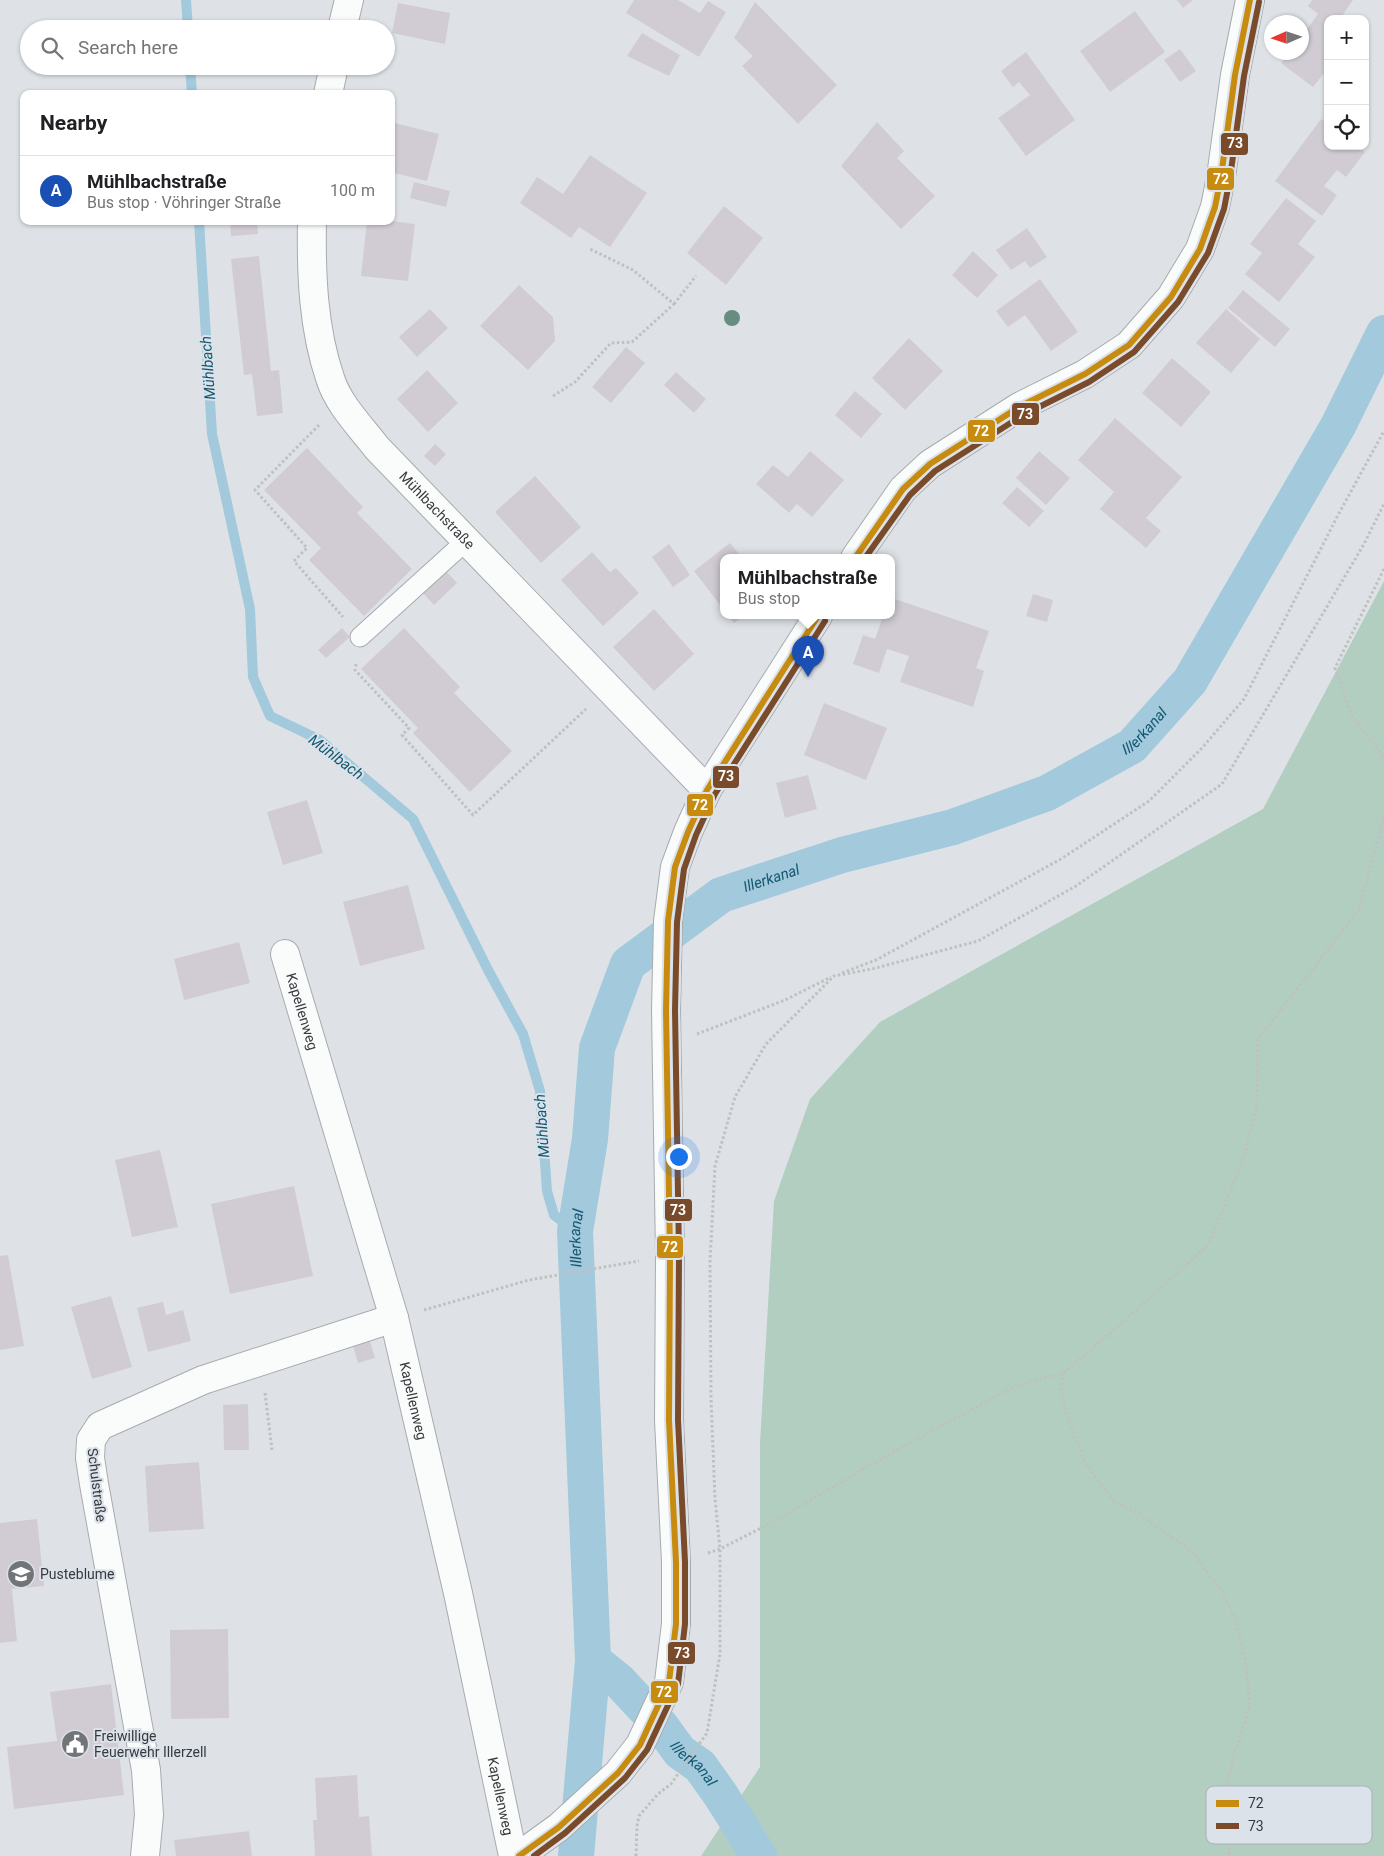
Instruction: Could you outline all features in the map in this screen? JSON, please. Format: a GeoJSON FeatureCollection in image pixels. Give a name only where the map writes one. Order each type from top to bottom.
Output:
{"type":"FeatureCollection","features":[{"type":"Feature","properties":{"kind":"street"},"geometry":{"type":"LineString","coordinates":[[344,20],[349,0]]}},
{"type":"Feature","properties":{"kind":"street"},"geometry":{"type":"LineString","coordinates":[[858,554],[903,488],[930,464],[1019,407],[1085,374],[1129,346],[1171,297],[1200,249],[1215,208],[1235,75],[1250,0]]}},
{"type":"Feature","properties":{"kind":"street"},"geometry":{"type":"LineString","coordinates":[[329,90],[332,75]]}},
{"type":"Feature","properties":{"kind":"street","name":"Mühlbachstraße"},"geometry":{"type":"LineString","coordinates":[[312,225],[312,278],[318,328],[330,379],[344,406],[377,448],[706,790]]}},
{"type":"Feature","properties":{"kind":"street"},"geometry":{"type":"LineString","coordinates":[[519,1856],[559,1827],[618,1773],[640,1745],[669,1682],[676,1624],[676,1562],[669,1420],[670,1255],[666,1010],[668,921],[675,867],[706,790],[816,619]]}},
{"type":"Feature","properties":{"kind":"street","name":"Kapellenweg"},"geometry":{"type":"LineString","coordinates":[[285,954],[394,1318],[458,1593],[513,1856]]}},
{"type":"Feature","properties":{"kind":"street","name":"Schulstraße"},"geometry":{"type":"LineString","coordinates":[[145,1856],[149,1815],[146,1770],[90,1458],[91,1440],[100,1426],[203,1380],[394,1318]]}},
{"type":"Feature","properties":{"kind":"lane"},"geometry":{"type":"LineString","coordinates":[[360,637],[466,541]]}},
{"type":"Feature","properties":{"kind":"path"},"geometry":{"type":"LineString","coordinates":[[590,249],[633,270],[674,304]]}},
{"type":"Feature","properties":{"kind":"path"},"geometry":{"type":"LineString","coordinates":[[554,396],[575,382],[612,343],[632,342],[674,304],[696,276]]}},
{"type":"Feature","properties":{"kind":"path"},"geometry":{"type":"LineString","coordinates":[[344,406],[322,422],[255,490],[307,548],[294,561],[360,637],[355,670],[409,728],[402,736],[472,815],[608,688]]}},
{"type":"Feature","properties":{"kind":"path"},"geometry":{"type":"LineString","coordinates":[[668,1048],[706,1029],[785,1000],[834,976],[876,960],[1061,859],[1149,801],[1202,748],[1244,699],[1333,525],[1384,431]]}},
{"type":"Feature","properties":{"kind":"path"},"geometry":{"type":"LineString","coordinates":[[636,1856],[639,1816],[658,1794],[670,1784],[707,1733],[720,1654],[720,1549],[715,1499],[711,1399],[710,1262],[715,1166],[734,1096],[766,1044],[834,976],[872,970],[978,941],[1076,886],[1222,784],[1364,544],[1384,504]]}},
{"type":"Feature","properties":{"kind":"path"},"geometry":{"type":"LineString","coordinates":[[1384,569],[1335,668],[1352,716],[1384,758]]}},
{"type":"Feature","properties":{"kind":"path"},"geometry":{"type":"LineString","coordinates":[[676,1562],[720,1549],[773,1522],[891,1453],[1015,1386],[1063,1373],[1122,1323],[1208,1245],[1242,1163],[1257,1106],[1258,1040],[1358,911],[1384,818]]}},
{"type":"Feature","properties":{"kind":"path"},"geometry":{"type":"LineString","coordinates":[[394,1318],[529,1280],[609,1267]]}},
{"type":"Feature","properties":{"kind":"path"},"geometry":{"type":"LineString","coordinates":[[261,1361],[272,1450]]}},
{"type":"Feature","properties":{"kind":"path"},"geometry":{"type":"LineString","coordinates":[[1063,1373],[1061,1392],[1069,1421],[1085,1463],[1114,1502],[1139,1514],[1190,1550],[1221,1590],[1235,1619],[1245,1660],[1250,1706],[1235,1752],[1227,1786]]}},
{"type":"Feature","properties":{"kind":"green space"},"geometry":{"type":"Polygon","coordinates":[[[1384,581],[1384,1856],[701,1856],[760,1767],[760,1443],[774,1201],[810,1099],[880,1022],[1263,809],[1384,581]]]}},
{"type":"Feature","properties":{"kind":"building"},"geometry":{"type":"Polygon","coordinates":[[[634,0],[678,0],[700,13],[708,1],[726,12],[699,57],[626,13],[634,0]]]}},
{"type":"Feature","properties":{"kind":"building"},"geometry":{"type":"Polygon","coordinates":[[[1177,0],[1193,0],[1183,8],[1177,0]]]}},
{"type":"Feature","properties":{"kind":"building"},"geometry":{"type":"Polygon","coordinates":[[[1312,0],[1353,0],[1343,15],[1324,15],[1324,73],[1313,87],[1281,63],[1283,60],[1309,60],[1309,26],[1318,14],[1308,6],[1312,0]]]}},
{"type":"Feature","properties":{"kind":"building"},"geometry":{"type":"Polygon","coordinates":[[[755,2],[837,85],[798,124],[742,66],[753,56],[734,38],[755,2]]]}},
{"type":"Feature","properties":{"kind":"building"},"geometry":{"type":"Polygon","coordinates":[[[398,3],[450,13],[445,44],[395,34],[395,20],[398,3]]]}},
{"type":"Feature","properties":{"kind":"building"},"geometry":{"type":"Polygon","coordinates":[[[1135,11],[1165,52],[1110,92],[1080,51],[1135,11]]]}},
{"type":"Feature","properties":{"kind":"building"},"geometry":{"type":"Polygon","coordinates":[[[642,33],[680,55],[669,76],[627,56],[642,33]]]}},
{"type":"Feature","properties":{"kind":"building"},"geometry":{"type":"Polygon","coordinates":[[[1180,49],[1196,71],[1180,82],[1164,60],[1180,49]]]}},
{"type":"Feature","properties":{"kind":"building"},"geometry":{"type":"Polygon","coordinates":[[[1026,52],[1075,120],[1026,156],[998,118],[1030,95],[1019,82],[1013,87],[1001,71],[1026,52]]]}},
{"type":"Feature","properties":{"kind":"building"},"geometry":{"type":"Polygon","coordinates":[[[1321,119],[1324,121],[1324,150],[1362,150],[1365,152],[1346,177],[1337,170],[1324,186],[1337,195],[1322,216],[1275,181],[1321,119]]]}},
{"type":"Feature","properties":{"kind":"building"},"geometry":{"type":"Polygon","coordinates":[[[877,122],[904,151],[897,158],[935,196],[901,229],[841,166],[877,122]]]}},
{"type":"Feature","properties":{"kind":"building"},"geometry":{"type":"Polygon","coordinates":[[[395,123],[439,134],[427,181],[395,173],[395,123]]]}},
{"type":"Feature","properties":{"kind":"building"},"geometry":{"type":"Polygon","coordinates":[[[590,155],[647,193],[610,247],[579,227],[571,238],[520,203],[537,177],[563,194],[590,155]]]}},
{"type":"Feature","properties":{"kind":"building"},"geometry":{"type":"Polygon","coordinates":[[[414,182],[450,191],[446,207],[410,198],[414,182]]]}},
{"type":"Feature","properties":{"kind":"building"},"geometry":{"type":"Polygon","coordinates":[[[1286,198],[1316,221],[1298,244],[1315,257],[1279,302],[1245,274],[1262,253],[1250,244],[1286,198]]]}},
{"type":"Feature","properties":{"kind":"building"},"geometry":{"type":"Polygon","coordinates":[[[724,206],[763,238],[726,285],[687,253],[724,206]]]}},
{"type":"Feature","properties":{"kind":"building"},"geometry":{"type":"Polygon","coordinates":[[[395,222],[415,224],[408,281],[361,276],[367,225],[395,225],[395,222]]]}},
{"type":"Feature","properties":{"kind":"building"},"geometry":{"type":"Polygon","coordinates":[[[230,225],[257,225],[258,234],[231,236],[230,225]]]}},
{"type":"Feature","properties":{"kind":"building"},"geometry":{"type":"Polygon","coordinates":[[[1027,228],[1047,257],[1030,268],[1025,261],[1011,270],[996,250],[1027,228]]]}},
{"type":"Feature","properties":{"kind":"building"},"geometry":{"type":"Polygon","coordinates":[[[973,251],[998,275],[977,298],[952,275],[973,251]]]}},
{"type":"Feature","properties":{"kind":"building"},"geometry":{"type":"Polygon","coordinates":[[[259,256],[271,371],[279,370],[283,413],[257,416],[252,374],[244,375],[231,259],[259,256]]]}},
{"type":"Feature","properties":{"kind":"building"},"geometry":{"type":"Polygon","coordinates":[[[1040,279],[1078,332],[1051,351],[1025,315],[1008,327],[996,311],[1040,279]]]}},
{"type":"Feature","properties":{"kind":"building"},"geometry":{"type":"Polygon","coordinates":[[[519,285],[553,317],[555,341],[528,370],[480,326],[519,285]]]}},
{"type":"Feature","properties":{"kind":"building"},"geometry":{"type":"Polygon","coordinates":[[[1243,290],[1290,329],[1275,347],[1228,308],[1243,290]]]}},
{"type":"Feature","properties":{"kind":"building"},"geometry":{"type":"Polygon","coordinates":[[[430,309],[448,328],[417,357],[399,337],[430,309]]]}},
{"type":"Feature","properties":{"kind":"building"},"geometry":{"type":"Polygon","coordinates":[[[1226,309],[1260,339],[1231,373],[1196,343],[1226,309]]]}},
{"type":"Feature","properties":{"kind":"building"},"geometry":{"type":"Polygon","coordinates":[[[909,338],[943,371],[905,410],[872,378],[909,338]]]}},
{"type":"Feature","properties":{"kind":"building"},"geometry":{"type":"Polygon","coordinates":[[[626,347],[645,363],[611,403],[592,387],[626,347]]]}},
{"type":"Feature","properties":{"kind":"building"},"geometry":{"type":"Polygon","coordinates":[[[1172,358],[1211,392],[1181,427],[1142,393],[1172,358]]]}},
{"type":"Feature","properties":{"kind":"building"},"geometry":{"type":"Polygon","coordinates":[[[427,370],[458,403],[428,432],[397,399],[427,370]]]}},
{"type":"Feature","properties":{"kind":"building"},"geometry":{"type":"Polygon","coordinates":[[[676,372],[706,399],[694,413],[664,385],[676,372]]]}},
{"type":"Feature","properties":{"kind":"building"},"geometry":{"type":"Polygon","coordinates":[[[855,391],[882,414],[861,438],[835,415],[855,391]]]}},
{"type":"Feature","properties":{"kind":"building"},"geometry":{"type":"Polygon","coordinates":[[[1115,418],[1182,477],[1146,518],[1161,531],[1146,548],[1100,509],[1114,492],[1078,460],[1115,418]]]}},
{"type":"Feature","properties":{"kind":"building"},"geometry":{"type":"Polygon","coordinates":[[[435,444],[446,454],[435,466],[424,456],[435,444]]]}},
{"type":"Feature","properties":{"kind":"building"},"geometry":{"type":"Polygon","coordinates":[[[307,448],[363,507],[357,513],[412,569],[364,616],[309,560],[321,548],[264,490],[307,448]]]}},
{"type":"Feature","properties":{"kind":"building"},"geometry":{"type":"Polygon","coordinates":[[[810,451],[844,480],[812,517],[797,504],[789,513],[756,484],[773,465],[788,477],[810,451]]]}},
{"type":"Feature","properties":{"kind":"building"},"geometry":{"type":"Polygon","coordinates":[[[1039,451],[1070,478],[1046,505],[1016,478],[1039,451]]]}},
{"type":"Feature","properties":{"kind":"building"},"geometry":{"type":"Polygon","coordinates":[[[535,476],[581,527],[541,563],[495,512],[535,476]]]}},
{"type":"Feature","properties":{"kind":"building"},"geometry":{"type":"Polygon","coordinates":[[[1017,487],[1044,511],[1029,527],[1002,503],[1017,487]]]}},
{"type":"Feature","properties":{"kind":"building"},"geometry":{"type":"Polygon","coordinates":[[[730,543],[739,554],[720,554],[720,605],[694,571],[730,543]]]}},
{"type":"Feature","properties":{"kind":"building"},"geometry":{"type":"Polygon","coordinates":[[[669,544],[690,575],[673,587],[652,557],[669,544]]]}},
{"type":"Feature","properties":{"kind":"building"},"geometry":{"type":"Polygon","coordinates":[[[592,552],[610,572],[616,568],[639,593],[603,626],[561,580],[592,552]]]}},
{"type":"Feature","properties":{"kind":"building"},"geometry":{"type":"Polygon","coordinates":[[[446,571],[457,583],[434,605],[423,593],[446,571]]]}},
{"type":"Feature","properties":{"kind":"building"},"geometry":{"type":"Polygon","coordinates":[[[1033,594],[1053,600],[1047,622],[1026,616],[1033,594]]]}},
{"type":"Feature","properties":{"kind":"building"},"geometry":{"type":"Polygon","coordinates":[[[895,599],[989,631],[976,668],[984,671],[973,707],[900,682],[909,656],[887,649],[879,673],[853,664],[863,635],[875,639],[882,619],[895,619],[895,599]]]}},
{"type":"Feature","properties":{"kind":"building"},"geometry":{"type":"Polygon","coordinates":[[[654,609],[694,654],[654,691],[613,647],[654,609]]]}},
{"type":"Feature","properties":{"kind":"building"},"geometry":{"type":"Polygon","coordinates":[[[731,619],[740,619],[734,623],[731,619]]]}},
{"type":"Feature","properties":{"kind":"building"},"geometry":{"type":"Polygon","coordinates":[[[342,628],[350,637],[326,658],[318,650],[342,628]]]}},
{"type":"Feature","properties":{"kind":"building"},"geometry":{"type":"Polygon","coordinates":[[[404,628],[460,687],[454,693],[512,751],[470,792],[413,733],[418,728],[361,669],[404,628]]]}},
{"type":"Feature","properties":{"kind":"building"},"geometry":{"type":"Polygon","coordinates":[[[824,703],[887,728],[866,780],[804,755],[824,703]]]}},
{"type":"Feature","properties":{"kind":"building"},"geometry":{"type":"Polygon","coordinates":[[[808,775],[817,809],[785,818],[776,783],[808,775]]]}},
{"type":"Feature","properties":{"kind":"building"},"geometry":{"type":"Polygon","coordinates":[[[307,800],[323,853],[283,865],[267,812],[307,800]]]}},
{"type":"Feature","properties":{"kind":"building"},"geometry":{"type":"Polygon","coordinates":[[[408,885],[425,949],[360,966],[343,902],[408,885]]]}},
{"type":"Feature","properties":{"kind":"building"},"geometry":{"type":"Polygon","coordinates":[[[239,942],[250,983],[184,1000],[174,959],[239,942]]]}},
{"type":"Feature","properties":{"kind":"building"},"geometry":{"type":"Polygon","coordinates":[[[160,1150],[178,1227],[132,1237],[115,1160],[160,1150]]]}},
{"type":"Feature","properties":{"kind":"building"},"geometry":{"type":"Polygon","coordinates":[[[294,1186],[313,1276],[230,1294],[211,1204],[294,1186]]]}},
{"type":"Feature","properties":{"kind":"building"},"geometry":{"type":"Polygon","coordinates":[[[8,1255],[24,1346],[0,1350],[0,1256],[8,1255]]]}},
{"type":"Feature","properties":{"kind":"building"},"geometry":{"type":"Polygon","coordinates":[[[111,1296],[132,1367],[92,1379],[71,1307],[111,1296]]]}},
{"type":"Feature","properties":{"kind":"building"},"geometry":{"type":"Polygon","coordinates":[[[163,1302],[166,1315],[183,1310],[191,1341],[148,1352],[137,1308],[163,1302]]]}},
{"type":"Feature","properties":{"kind":"building"},"geometry":{"type":"Polygon","coordinates":[[[367,1332],[375,1358],[358,1363],[350,1336],[367,1332]]]}},
{"type":"Feature","properties":{"kind":"building"},"geometry":{"type":"Polygon","coordinates":[[[248,1404],[249,1450],[224,1450],[223,1405],[248,1404]]]}},
{"type":"Feature","properties":{"kind":"building"},"geometry":{"type":"Polygon","coordinates":[[[199,1462],[204,1529],[149,1532],[145,1466],[199,1462]]]}},
{"type":"Feature","properties":{"kind":"building","name":"Pusteblume"},"geometry":{"type":"Polygon","coordinates":[[[37,1519],[44,1586],[12,1589],[17,1641],[0,1643],[0,1523],[37,1519]]]}},
{"type":"Feature","properties":{"kind":"building"},"geometry":{"type":"Polygon","coordinates":[[[228,1629],[229,1718],[171,1719],[170,1630],[228,1629]]]}},
{"type":"Feature","properties":{"kind":"building","name":"Freiwillige Feuerwehr Illerzell"},"geometry":{"type":"Polygon","coordinates":[[[111,1684],[124,1795],[14,1809],[7,1747],[57,1741],[50,1692],[111,1684]]]}},
{"type":"Feature","properties":{"kind":"building"},"geometry":{"type":"Polygon","coordinates":[[[357,1775],[359,1817],[369,1816],[372,1856],[315,1856],[313,1820],[317,1820],[315,1778],[357,1775]]]}},
{"type":"Feature","properties":{"kind":"building"},"geometry":{"type":"Polygon","coordinates":[[[249,1831],[252,1856],[176,1856],[174,1840],[249,1831]]]}},
{"type":"Feature","properties":{"kind":"waterway","name":"Mühlbach"},"geometry":{"type":"LineString","coordinates":[[186,0],[187,20]]}},
{"type":"Feature","properties":{"kind":"waterway","name":"Mühlbach"},"geometry":{"type":"LineString","coordinates":[[191,75],[192,90]]}},
{"type":"Feature","properties":{"kind":"waterway","name":"Mühlbach"},"geometry":{"type":"LineString","coordinates":[[199,225],[212,434],[250,609],[253,677],[270,716],[320,740],[413,819],[488,970],[523,1034],[540,1091],[547,1191],[554,1215],[575,1231]]}},
{"type":"Feature","properties":{"kind":"waterway","name":"Illerkanal"},"geometry":{"type":"LineString","coordinates":[[576,1856],[593,1660],[575,1231],[590,1139],[597,1048],[628,964],[721,895],[842,855],[953,827],[1047,793],[1132,746],[1190,681],[1338,426],[1384,333]]}},
{"type":"Feature","properties":{"kind":"waterway","name":"Illerkanal"},"geometry":{"type":"LineString","coordinates":[[593,1660],[619,1681],[661,1726],[680,1752],[700,1766],[759,1856]]}},
{"type":"Feature","properties":{"kind":"transit line","name":"72"},"geometry":{"type":"LineString","coordinates":[[858,554],[903,489],[930,464],[1019,407],[1085,374],[1129,345],[1171,297],[1200,249],[1215,207],[1235,75],[1250,0]]}},
{"type":"Feature","properties":{"kind":"transit line","name":"73"},"geometry":{"type":"LineString","coordinates":[[868,554],[910,495],[935,471],[1023,415],[1089,382],[1134,352],[1178,302],[1208,253],[1224,209],[1244,76],[1259,2]]}},
{"type":"Feature","properties":{"kind":"transit line","name":"72"},"geometry":{"type":"LineString","coordinates":[[519,1856],[559,1827],[618,1773],[640,1745],[669,1682],[676,1624],[676,1562],[669,1420],[670,1255],[666,1010],[668,921],[675,867],[707,790],[816,619]]}},
{"type":"Feature","properties":{"kind":"transit line","name":"73"},"geometry":{"type":"LineString","coordinates":[[534,1856],[565,1833],[625,1778],[647,1750],[678,1684],[685,1624],[685,1562],[678,1420],[679,1255],[675,1010],[677,922],[684,869],[696,835],[715,794],[825,621]]}},
{"type":"Feature","properties":{"kind":"place","name":"Mühlbachstraße"},"geometry":{"type":"Point","coordinates":[808,677]}},
{"type":"Feature","properties":{"kind":"place","name":"Pusteblume"},"geometry":{"type":"Point","coordinates":[21,1574]}},
{"type":"Feature","properties":{"kind":"place","name":"Freiwillige Feuerwehr Illerzell"},"geometry":{"type":"Point","coordinates":[75,1744]}}]}
